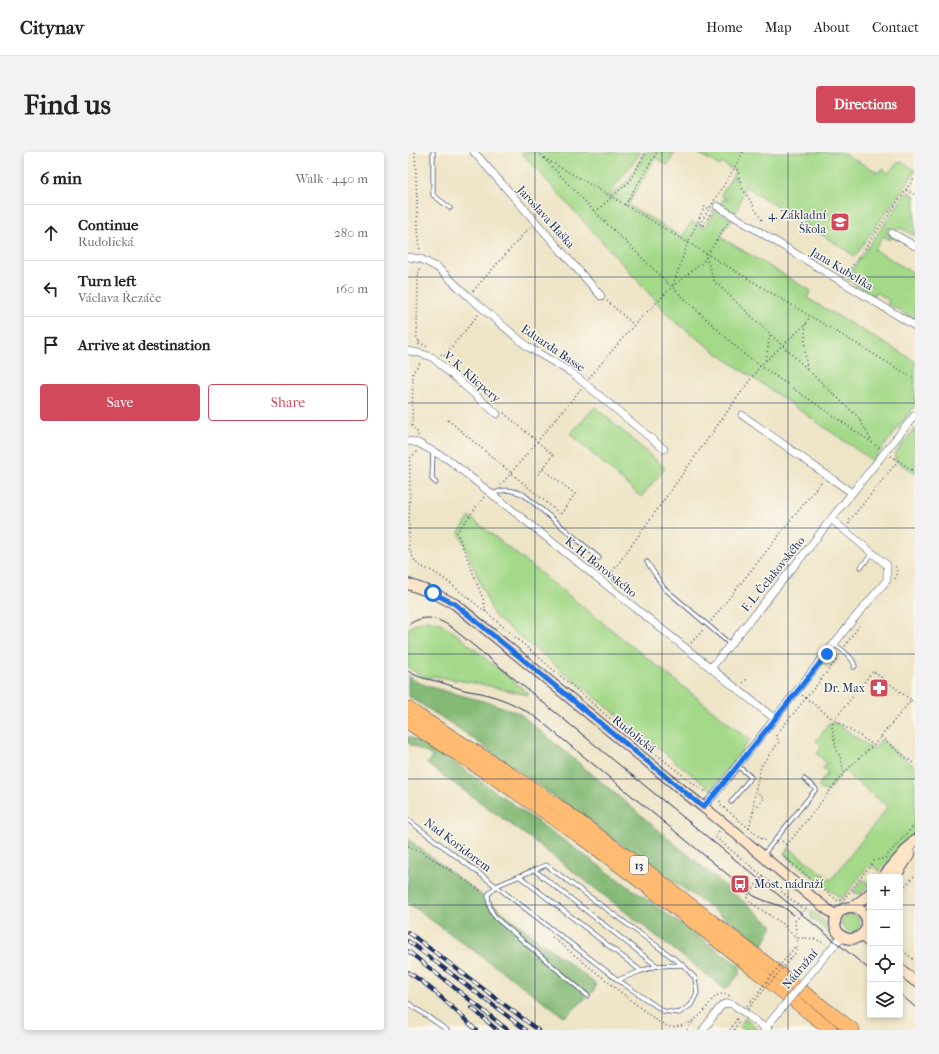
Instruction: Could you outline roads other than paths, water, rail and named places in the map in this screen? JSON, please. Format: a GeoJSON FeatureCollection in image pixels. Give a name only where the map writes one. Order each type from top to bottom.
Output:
{"type":"FeatureCollection","features":[{"type":"Feature","properties":{"kind":"highway","name":"13"},"geometry":{"type":"LineString","coordinates":[[410,714],[678,910],[830,1030]]}},
{"type":"Feature","properties":{"kind":"highway","name":"13"},"geometry":{"type":"LineString","coordinates":[[410,714],[502,768],[566,812],[647,871],[853,1030]]}},
{"type":"Feature","properties":{"kind":"street","name":"Jaroslava Haška"},"geometry":{"type":"LineString","coordinates":[[474,152],[601,296]]}},
{"type":"Feature","properties":{"kind":"street","name":"Jana Kubelíka"},"geometry":{"type":"LineString","coordinates":[[715,208],[732,215],[915,326]]}},
{"type":"Feature","properties":{"kind":"street"},"geometry":{"type":"LineString","coordinates":[[892,233],[915,246]]}},
{"type":"Feature","properties":{"kind":"street","name":"Eduarda Basse"},"geometry":{"type":"LineString","coordinates":[[408,257],[421,259],[438,268],[468,296],[528,347],[572,373],[664,449]]}},
{"type":"Feature","properties":{"kind":"street","name":"V. K. Klicpery"},"geometry":{"type":"LineString","coordinates":[[408,351],[432,357],[497,414]]}},
{"type":"Feature","properties":{"kind":"street"},"geometry":{"type":"LineString","coordinates":[[742,415],[852,493]]}},
{"type":"Feature","properties":{"kind":"street","name":"F. L. Čelakovského"},"geometry":{"type":"LineString","coordinates":[[711,668],[915,415]]}},
{"type":"Feature","properties":{"kind":"street","name":"K. H. Borovského"},"geometry":{"type":"LineString","coordinates":[[408,441],[418,443],[449,460],[775,719]]}},
{"type":"Feature","properties":{"kind":"street"},"geometry":{"type":"LineString","coordinates":[[703,807],[887,580],[887,565],[831,519]]}},
{"type":"Feature","properties":{"kind":"street","name":"Rudolická"},"geometry":{"type":"LineString","coordinates":[[408,584],[433,593],[455,604],[724,823],[813,899],[836,916]]}},
{"type":"Feature","properties":{"kind":"street"},"geometry":{"type":"LineString","coordinates":[[886,874],[915,840]]}},
{"type":"Feature","properties":{"kind":"street"},"geometry":{"type":"LineString","coordinates":[[897,874],[915,846]]}},
{"type":"Feature","properties":{"kind":"street"},"geometry":{"type":"LineString","coordinates":[[853,907],[867,896]]}},
{"type":"Feature","properties":{"kind":"street"},"geometry":{"type":"LineString","coordinates":[[867,916],[858,908],[848,907],[843,909],[836,916],[835,925],[842,936],[852,939],[861,935],[867,926]]}},
{"type":"Feature","properties":{"kind":"street"},"geometry":{"type":"LineString","coordinates":[[861,935],[867,940]]}},
{"type":"Feature","properties":{"kind":"street","name":"Nádražní"},"geometry":{"type":"LineString","coordinates":[[765,1029],[842,936]]}},
{"type":"Feature","properties":{"kind":"street"},"geometry":{"type":"LineString","coordinates":[[903,971],[914,979]]}},
{"type":"Feature","properties":{"kind":"street"},"geometry":{"type":"LineString","coordinates":[[703,1030],[721,1007],[730,1003],[765,1029]]}},
{"type":"Feature","properties":{"kind":"lane"},"geometry":{"type":"LineString","coordinates":[[433,152],[433,195],[450,208]]}},
{"type":"Feature","properties":{"kind":"lane"},"geometry":{"type":"LineString","coordinates":[[433,450],[432,479],[436,483]]}},
{"type":"Feature","properties":{"kind":"lane"},"geometry":{"type":"LineString","coordinates":[[490,493],[512,490],[523,494],[600,558]]}},
{"type":"Feature","properties":{"kind":"lane"},"geometry":{"type":"LineString","coordinates":[[861,567],[872,554]]}},
{"type":"Feature","properties":{"kind":"lane"},"geometry":{"type":"LineString","coordinates":[[647,562],[664,588],[730,644]]}},
{"type":"Feature","properties":{"kind":"lane"},"geometry":{"type":"LineString","coordinates":[[834,644],[851,658],[854,662],[854,668]]}},
{"type":"Feature","properties":{"kind":"lane"},"geometry":{"type":"LineString","coordinates":[[731,802],[751,777],[737,766]]}},
{"type":"Feature","properties":{"kind":"lane"},"geometry":{"type":"LineString","coordinates":[[762,856],[816,789],[804,779]]}},
{"type":"Feature","properties":{"kind":"lane","name":"Nad Koridorem"},"geometry":{"type":"LineString","coordinates":[[408,820],[618,980],[663,1011],[679,1013],[691,1006],[697,993],[695,978],[683,965],[546,865],[534,870]]}},
{"type":"Feature","properties":{"kind":"lane"},"geometry":{"type":"LineString","coordinates":[[588,996],[497,919],[492,913],[488,895],[496,886],[534,870],[656,966]]}},
{"type":"Feature","properties":{"kind":"lane"},"geometry":{"type":"LineString","coordinates":[[520,876],[641,971]]}},
{"type":"Feature","properties":{"kind":"lane"},"geometry":{"type":"LineString","coordinates":[[618,980],[656,966],[683,965]]}},
{"type":"Feature","properties":{"kind":"lane"},"geometry":{"type":"LineString","coordinates":[[408,1003],[447,1030]]}},
{"type":"Feature","properties":{"kind":"tram line"},"geometry":{"type":"LineString","coordinates":[[408,625],[419,619],[430,618],[451,627],[867,968]]}},
{"type":"Feature","properties":{"kind":"tram line"},"geometry":{"type":"LineString","coordinates":[[408,671],[412,674],[464,690],[495,697],[527,711],[754,896],[783,907],[794,915]]}},
{"type":"Feature","properties":{"kind":"tram line"},"geometry":{"type":"LineString","coordinates":[[903,997],[915,1007]]}},
{"type":"Feature","properties":{"kind":"railway"},"geometry":{"type":"LineString","coordinates":[[408,932],[538,1030]]}},
{"type":"Feature","properties":{"kind":"railway"},"geometry":{"type":"LineString","coordinates":[[408,941],[526,1030]]}},
{"type":"Feature","properties":{"kind":"railway"},"geometry":{"type":"LineString","coordinates":[[408,951],[508,1030]]}},
{"type":"Feature","properties":{"kind":"railway"},"geometry":{"type":"LineString","coordinates":[[408,972],[435,992],[476,1030]]}},
{"type":"Feature","properties":{"kind":"railway"},"geometry":{"type":"LineString","coordinates":[[472,1008],[497,1030]]}},
{"type":"Feature","properties":{"kind":"place","name":"4. Základní Škola"},"geometry":{"type":"Point","coordinates":[840,222]}},
{"type":"Feature","properties":{"kind":"place","name":"Dr. Max"},"geometry":{"type":"Point","coordinates":[879,688]}},
{"type":"Feature","properties":{"kind":"place","name":"Most, nádraží"},"geometry":{"type":"Point","coordinates":[740,884]}}]}
